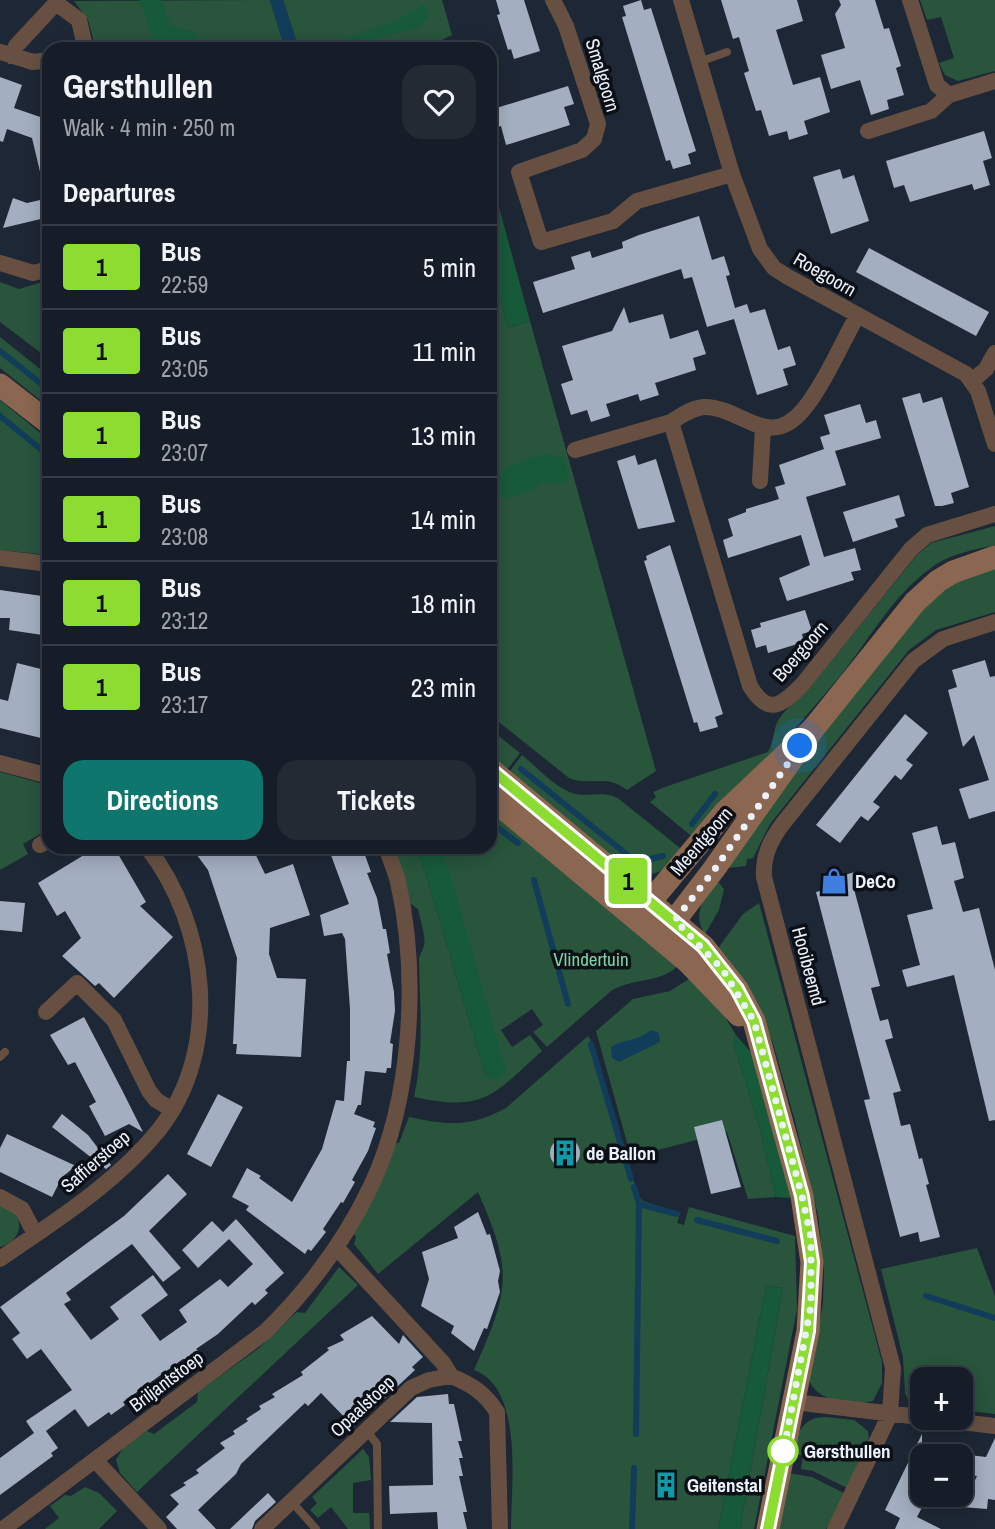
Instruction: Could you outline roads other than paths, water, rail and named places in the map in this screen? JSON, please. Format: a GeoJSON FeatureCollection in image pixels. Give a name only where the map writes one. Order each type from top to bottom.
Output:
{"type":"FeatureCollection","features":[{"type":"Feature","properties":{"kind":"street","name":"Smalgoorn"},"geometry":{"type":"LineString","coordinates":[[553,0],[566,26],[598,124],[594,139],[582,150],[519,172],[541,242],[613,221],[637,201],[732,174]]}},
{"type":"Feature","properties":{"kind":"street","name":"Roegoorn"},"geometry":{"type":"LineString","coordinates":[[681,0],[732,174],[765,258],[774,268],[959,370],[972,381]]}},
{"type":"Feature","properties":{"kind":"street"},"geometry":{"type":"LineString","coordinates":[[910,0],[937,85],[949,94]]}},
{"type":"Feature","properties":{"kind":"street"},"geometry":{"type":"LineString","coordinates":[[6,54],[58,2],[79,20],[84,42]]}},
{"type":"Feature","properties":{"kind":"street"},"geometry":{"type":"LineString","coordinates":[[6,54],[33,62],[42,61]]}},
{"type":"Feature","properties":{"kind":"street"},"geometry":{"type":"LineString","coordinates":[[867,131],[932,111],[949,94],[995,81]]}},
{"type":"Feature","properties":{"kind":"street"},"geometry":{"type":"LineString","coordinates":[[0,263],[33,273],[42,271]]}},
{"type":"Feature","properties":{"kind":"street"},"geometry":{"type":"LineString","coordinates":[[576,450],[671,422],[701,407],[713,407],[763,428],[790,422],[804,410],[857,316]]}},
{"type":"Feature","properties":{"kind":"street"},"geometry":{"type":"LineString","coordinates":[[995,353],[986,369],[972,381],[995,444]]}},
{"type":"Feature","properties":{"kind":"street"},"geometry":{"type":"LineString","coordinates":[[0,384],[42,417]]}},
{"type":"Feature","properties":{"kind":"street","name":"Boergoorn"},"geometry":{"type":"LineString","coordinates":[[671,422],[750,686],[759,701],[767,705],[780,703],[802,685],[911,549],[927,535],[995,514]]}},
{"type":"Feature","properties":{"kind":"street"},"geometry":{"type":"LineString","coordinates":[[760,481],[763,428]]}},
{"type":"Feature","properties":{"kind":"street","name":"Meentgoorn"},"geometry":{"type":"LineString","coordinates":[[675,920],[715,869],[813,729],[927,591],[953,572],[995,556]]}},
{"type":"Feature","properties":{"kind":"street"},"geometry":{"type":"LineString","coordinates":[[0,558],[42,563]]}},
{"type":"Feature","properties":{"kind":"street","name":"Hooibeemd"},"geometry":{"type":"LineString","coordinates":[[890,1414],[893,1387],[890,1349],[764,877],[764,859],[770,842],[781,826],[913,661],[943,639],[995,622]]}},
{"type":"Feature","properties":{"kind":"street","name":"Meentgoorn"},"geometry":{"type":"LineString","coordinates":[[651,900],[725,812],[813,729]]}},
{"type":"Feature","properties":{"kind":"street"},"geometry":{"type":"LineString","coordinates":[[0,763],[42,774]]}},
{"type":"Feature","properties":{"kind":"street"},"geometry":{"type":"LineString","coordinates":[[497,775],[651,900],[703,946],[737,989],[754,1021],[794,1164],[811,1238],[811,1305],[768,1529]]}},
{"type":"Feature","properties":{"kind":"street"},"geometry":{"type":"LineString","coordinates":[[497,803],[708,979],[730,1003],[763,1053]]}},
{"type":"Feature","properties":{"kind":"street","name":"Saffierstoep"},"geometry":{"type":"LineString","coordinates":[[0,1259],[78,1204],[138,1154],[160,1129],[193,1059],[199,1022],[199,972],[191,928],[166,874],[152,854]]}},
{"type":"Feature","properties":{"kind":"street","name":"Briljantstoep"},"geometry":{"type":"LineString","coordinates":[[3,1529],[265,1332],[294,1303],[336,1247],[372,1184],[387,1142],[402,1076],[409,1018],[410,967],[401,899],[388,854]]}},
{"type":"Feature","properties":{"kind":"street"},"geometry":{"type":"LineString","coordinates":[[649,928],[651,900]]}},
{"type":"Feature","properties":{"kind":"street"},"geometry":{"type":"LineString","coordinates":[[649,928],[675,920]]}},
{"type":"Feature","properties":{"kind":"street"},"geometry":{"type":"LineString","coordinates":[[46,1012],[77,983],[114,1020],[149,1091],[156,1100],[171,1109]]}},
{"type":"Feature","properties":{"kind":"street"},"geometry":{"type":"LineString","coordinates":[[0,1197],[22,1209],[35,1234]]}},
{"type":"Feature","properties":{"kind":"street"},"geometry":{"type":"LineString","coordinates":[[336,1247],[443,1363],[451,1376],[476,1387],[487,1396],[497,1412],[500,1529]]}},
{"type":"Feature","properties":{"kind":"street","name":"Opaalstoep"},"geometry":{"type":"LineString","coordinates":[[262,1529],[411,1388],[429,1380],[451,1376]]}},
{"type":"Feature","properties":{"kind":"street"},"geometry":{"type":"LineString","coordinates":[[794,1402],[995,1426]]}},
{"type":"Feature","properties":{"kind":"street"},"geometry":{"type":"LineString","coordinates":[[835,1529],[890,1414]]}},
{"type":"Feature","properties":{"kind":"street"},"geometry":{"type":"LineString","coordinates":[[96,1461],[159,1529]]}},
{"type":"Feature","properties":{"kind":"lane"},"geometry":{"type":"LineString","coordinates":[[699,62],[727,52]]}},
{"type":"Feature","properties":{"kind":"lane"},"geometry":{"type":"LineString","coordinates":[[366,1430],[377,1444],[377,1529]]}},
{"type":"Feature","properties":{"kind":"lane"},"geometry":{"type":"LineString","coordinates":[[291,1501],[316,1529]]}},
{"type":"Feature","properties":{"kind":"water"},"geometry":{"type":"Polygon","coordinates":[[[270,0],[283,0],[297,42],[283,42],[270,0]]]}},
{"type":"Feature","properties":{"kind":"water"},"geometry":{"type":"Polygon","coordinates":[[[651,1030],[659,1033],[660,1042],[619,1062],[612,1058],[611,1047],[640,1037],[651,1030]]]}},
{"type":"Feature","properties":{"kind":"waterway"},"geometry":{"type":"LineString","coordinates":[[0,351],[42,384]]}},
{"type":"Feature","properties":{"kind":"waterway"},"geometry":{"type":"LineString","coordinates":[[0,416],[42,450]]}},
{"type":"Feature","properties":{"kind":"waterway"},"geometry":{"type":"LineString","coordinates":[[521,769],[630,857],[641,861],[663,856]]}},
{"type":"Feature","properties":{"kind":"waterway"},"geometry":{"type":"LineString","coordinates":[[692,824],[715,794]]}},
{"type":"Feature","properties":{"kind":"waterway"},"geometry":{"type":"LineString","coordinates":[[497,827],[518,843]]}},
{"type":"Feature","properties":{"kind":"waterway"},"geometry":{"type":"LineString","coordinates":[[534,880],[568,1004]]}},
{"type":"Feature","properties":{"kind":"waterway"},"geometry":{"type":"LineString","coordinates":[[591,1044],[631,1179]]}},
{"type":"Feature","properties":{"kind":"waterway"},"geometry":{"type":"LineString","coordinates":[[634,1187],[639,1204],[636,1434]]}},
{"type":"Feature","properties":{"kind":"waterway"},"geometry":{"type":"LineString","coordinates":[[639,1204],[677,1214]]}},
{"type":"Feature","properties":{"kind":"waterway"},"geometry":{"type":"LineString","coordinates":[[697,1220],[777,1241]]}},
{"type":"Feature","properties":{"kind":"waterway"},"geometry":{"type":"LineString","coordinates":[[926,1296],[995,1318]]}},
{"type":"Feature","properties":{"kind":"waterway"},"geometry":{"type":"LineString","coordinates":[[632,1529],[634,1468]]}},
{"type":"Feature","properties":{"kind":"place","name":"DeCo"},"geometry":{"type":"Point","coordinates":[834,881]}},
{"type":"Feature","properties":{"kind":"place","name":"de Ballon"},"geometry":{"type":"Point","coordinates":[565,1153]}},
{"type":"Feature","properties":{"kind":"place","name":"Gersthullen"},"geometry":{"type":"Point","coordinates":[783,1451]}},
{"type":"Feature","properties":{"kind":"place","name":"Geitenstal"},"geometry":{"type":"Point","coordinates":[666,1485]}},
{"type":"Feature","properties":{"kind":"park label","name":"Vlindertuin"},"geometry":{"type":"Point","coordinates":[591,959]}}]}
